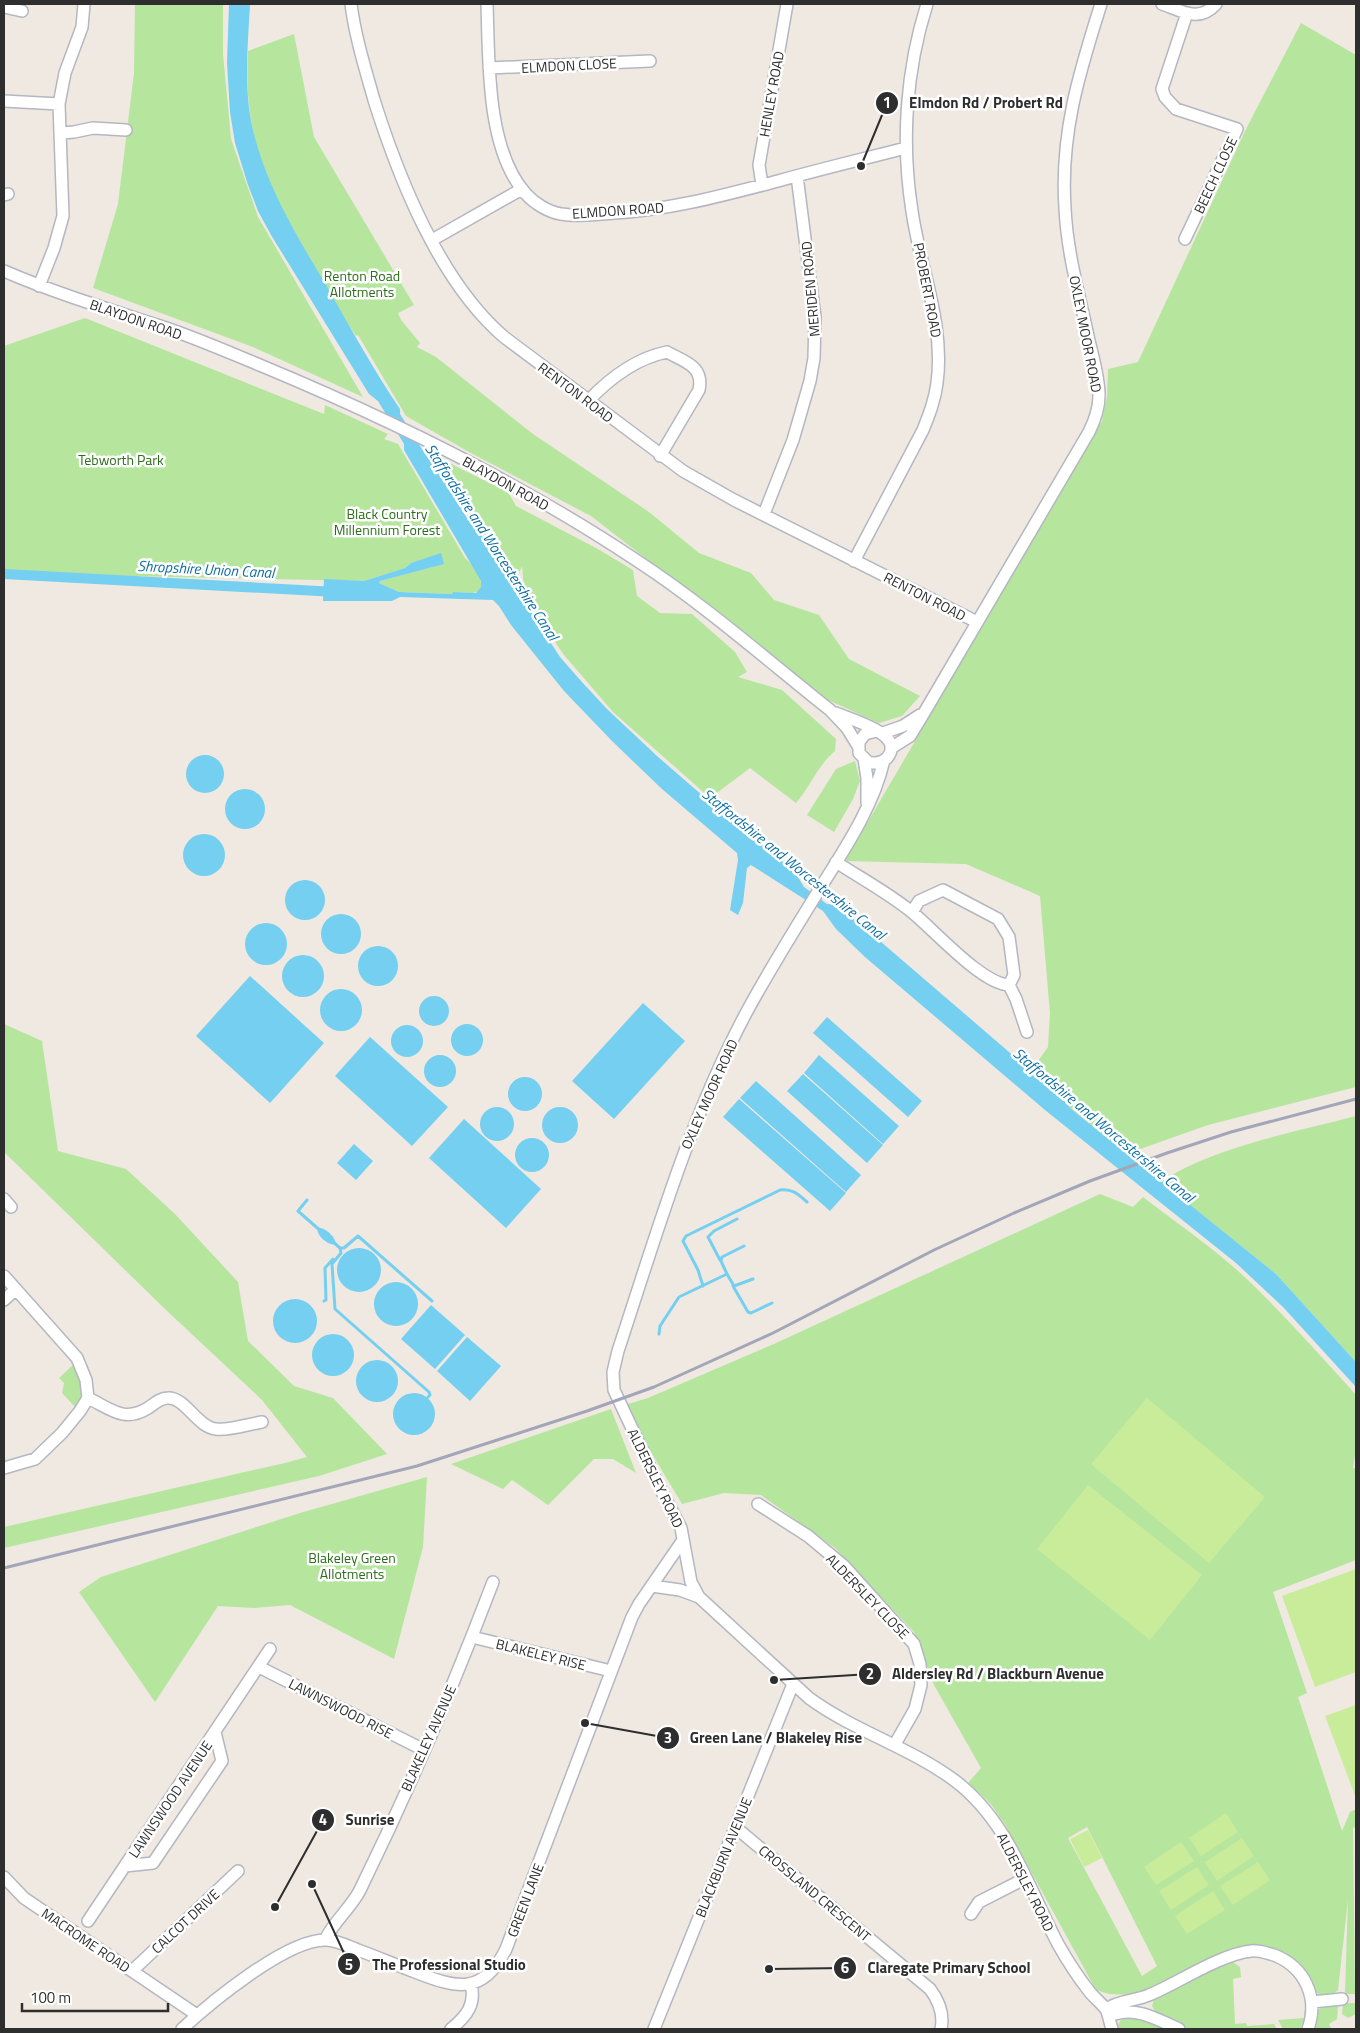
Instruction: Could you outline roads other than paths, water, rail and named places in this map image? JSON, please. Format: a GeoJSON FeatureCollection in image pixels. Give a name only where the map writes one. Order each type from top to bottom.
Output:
{"type":"FeatureCollection","features":[{"type":"Feature","properties":{"kind":"street"},"geometry":{"type":"LineString","coordinates":[[39,286],[54,248],[63,216],[59,104],[65,73],[82,27],[84,4]]}},
{"type":"Feature","properties":{"kind":"street","name":"RENTON ROAD"},"geometry":{"type":"LineString","coordinates":[[351,4],[353,20],[367,76],[404,186],[432,240],[462,289],[485,320],[504,337],[660,456],[709,486],[977,622]]}},
{"type":"Feature","properties":{"kind":"street","name":"ELMDON ROAD"},"geometry":{"type":"LineString","coordinates":[[487,4],[489,68],[493,112],[508,163],[522,189],[538,204],[561,214],[638,212],[672,206],[906,148]]}},
{"type":"Feature","properties":{"kind":"street","name":"HENLEY ROAD"},"geometry":{"type":"LineString","coordinates":[[762,185],[759,166],[787,4]]}},
{"type":"Feature","properties":{"kind":"street","name":"PROBERT ROAD"},"geometry":{"type":"LineString","coordinates":[[854,561],[923,430],[937,385],[938,337],[912,212],[906,148],[907,108],[911,71],[927,4]]}},
{"type":"Feature","properties":{"kind":"street","name":"OXLEY MOOR ROAD"},"geometry":{"type":"LineString","coordinates":[[891,748],[910,736],[1089,432],[1098,409],[1098,382],[1070,257],[1064,176],[1065,144],[1070,112],[1101,4]]}},
{"type":"Feature","properties":{"kind":"street"},"geometry":{"type":"LineString","coordinates":[[1162,4],[1197,15],[1209,12],[1216,4]]}},
{"type":"Feature","properties":{"kind":"street"},"geometry":{"type":"LineString","coordinates":[[6,6],[22,11]]}},
{"type":"Feature","properties":{"kind":"street","name":"BEECH CLOSE"},"geometry":{"type":"LineString","coordinates":[[1185,239],[1238,129],[1176,109],[1166,98],[1162,88],[1188,13]]}},
{"type":"Feature","properties":{"kind":"street","name":"ELMDON CLOSE"},"geometry":{"type":"LineString","coordinates":[[489,68],[650,61]]}},
{"type":"Feature","properties":{"kind":"street"},"geometry":{"type":"LineString","coordinates":[[4,101],[59,104]]}},
{"type":"Feature","properties":{"kind":"street"},"geometry":{"type":"LineString","coordinates":[[60,133],[93,128],[126,130]]}},
{"type":"Feature","properties":{"kind":"street","name":"MERIDEN ROAD"},"geometry":{"type":"LineString","coordinates":[[764,514],[793,440],[810,382],[814,358],[815,317],[797,176]]}},
{"type":"Feature","properties":{"kind":"street"},"geometry":{"type":"LineString","coordinates":[[432,240],[522,189]]}},
{"type":"Feature","properties":{"kind":"street","name":"BLAYDON ROAD"},"geometry":{"type":"LineString","coordinates":[[4,271],[39,286],[163,327],[262,366],[345,402],[449,451],[554,509],[641,563],[707,611],[830,710],[847,728],[858,746]]}},
{"type":"Feature","properties":{"kind":"street"},"geometry":{"type":"LineString","coordinates":[[588,401],[610,380],[654,355],[667,352],[695,367],[701,381],[698,390],[660,456]]}},
{"type":"Feature","properties":{"kind":"street","name":"BLAYDON ROAD"},"geometry":{"type":"LineString","coordinates":[[830,710],[880,732]]}},
{"type":"Feature","properties":{"kind":"street","name":"OXLEY MOOR ROAD"},"geometry":{"type":"LineString","coordinates":[[880,732],[903,726],[924,713]]}},
{"type":"Feature","properties":{"kind":"street"},"geometry":{"type":"LineString","coordinates":[[880,732],[889,740],[891,748],[884,760],[874,763],[864,759],[859,753],[858,746],[861,737],[865,734],[880,732]]}},
{"type":"Feature","properties":{"kind":"street","name":"OXLEY MOOR ROAD"},"geometry":{"type":"LineString","coordinates":[[864,759],[868,778],[867,808]]}},
{"type":"Feature","properties":{"kind":"street","name":"OXLEY MOOR ROAD"},"geometry":{"type":"LineString","coordinates":[[620,1404],[613,1383],[616,1360],[692,1127],[715,1073],[745,1014],[867,808],[879,783],[884,760]]}},
{"type":"Feature","properties":{"kind":"street"},"geometry":{"type":"LineString","coordinates":[[836,862],[912,912],[976,969],[1001,985],[1009,985]]}},
{"type":"Feature","properties":{"kind":"street"},"geometry":{"type":"LineString","coordinates":[[912,912],[918,901],[943,890],[998,919],[1009,937],[1014,974],[1009,985]]}},
{"type":"Feature","properties":{"kind":"street"},"geometry":{"type":"LineString","coordinates":[[1009,985],[1016,999],[1016,1017],[1027,1032]]}},
{"type":"Feature","properties":{"kind":"street"},"geometry":{"type":"LineString","coordinates":[[4,1276],[78,1358],[86,1380],[88,1398],[62,1433],[35,1459],[4,1468]]}},
{"type":"Feature","properties":{"kind":"street"},"geometry":{"type":"LineString","coordinates":[[4,1300],[16,1289]]}},
{"type":"Feature","properties":{"kind":"street"},"geometry":{"type":"LineString","coordinates":[[88,1398],[124,1415],[136,1415],[160,1399],[170,1397],[178,1401],[207,1427],[217,1430],[262,1422]]}},
{"type":"Feature","properties":{"kind":"street","name":"ALDERSLEY ROAD"},"geometry":{"type":"LineString","coordinates":[[620,1404],[660,1488],[676,1515],[684,1540],[691,1582],[699,1597],[793,1684],[821,1707],[895,1744],[943,1773],[970,1793],[1005,1837],[1058,1944],[1090,1992],[1106,2009],[1112,2029]]}},
{"type":"Feature","properties":{"kind":"street","name":"ALDERSLEY CLOSE"},"geometry":{"type":"LineString","coordinates":[[758,1504],[808,1536],[844,1566],[914,1644],[920,1664],[921,1685],[915,1709],[895,1744]]}},
{"type":"Feature","properties":{"kind":"street","name":"GREEN LANE"},"geometry":{"type":"LineString","coordinates":[[471,1984],[480,1980],[499,1964],[632,1617],[684,1540]]}},
{"type":"Feature","properties":{"kind":"street","name":"BLAKELEY AVENUE"},"geometry":{"type":"LineString","coordinates":[[325,1940],[333,1926],[359,1893],[424,1750],[472,1637],[492,1582]]}},
{"type":"Feature","properties":{"kind":"street"},"geometry":{"type":"LineString","coordinates":[[652,1586],[680,1590],[699,1597]]}},
{"type":"Feature","properties":{"kind":"street","name":"BLAKELEY RISE"},"geometry":{"type":"LineString","coordinates":[[472,1637],[611,1671]]}},
{"type":"Feature","properties":{"kind":"street","name":"LAWNSWOOD AVENUE"},"geometry":{"type":"LineString","coordinates":[[88,1921],[270,1649]]}},
{"type":"Feature","properties":{"kind":"street","name":"LAWNSWOOD RISE"},"geometry":{"type":"LineString","coordinates":[[259,1667],[424,1750]]}},
{"type":"Feature","properties":{"kind":"street","name":"BLACKBURN AVENUE"},"geometry":{"type":"LineString","coordinates":[[654,2029],[793,1684]]}},
{"type":"Feature","properties":{"kind":"street","name":"LAWNSWOOD AVENUE"},"geometry":{"type":"LineString","coordinates":[[124,1866],[153,1864],[222,1761],[215,1732]]}},
{"type":"Feature","properties":{"kind":"street","name":"CROSSLAND CRESCENT"},"geometry":{"type":"LineString","coordinates":[[735,1827],[930,1989],[940,2007],[943,2020],[941,2029]]}},
{"type":"Feature","properties":{"kind":"street","name":"CALCOT DRIVE"},"geometry":{"type":"LineString","coordinates":[[132,1971],[238,1871]]}},
{"type":"Feature","properties":{"kind":"street","name":"MACROME ROAD"},"geometry":{"type":"LineString","coordinates":[[4,1877],[24,1898],[198,2015]]}},
{"type":"Feature","properties":{"kind":"street"},"geometry":{"type":"LineString","coordinates":[[971,1914],[979,1902],[1026,1878]]}},
{"type":"Feature","properties":{"kind":"street"},"geometry":{"type":"LineString","coordinates":[[182,2029],[244,1980],[288,1950],[302,1944],[325,1940],[348,1946],[443,1983],[462,1986],[471,1984],[473,1999],[471,2007],[452,2029]]}},
{"type":"Feature","properties":{"kind":"street"},"geometry":{"type":"LineString","coordinates":[[1179,2029],[1138,2012],[1124,2011],[1115,2014],[1106,2009],[1114,2004],[1151,1994],[1223,1960],[1253,1951],[1276,1956],[1301,1973],[1308,1986],[1312,2002],[1311,2020],[1308,2029]]}},
{"type":"Feature","properties":{"kind":"street"},"geometry":{"type":"LineString","coordinates":[[1312,2002],[1342,1999]]}},
{"type":"Feature","properties":{"kind":"water"},"geometry":{"type":"Polygon","coordinates":[[[229,4],[250,4],[247,77],[251,121],[263,165],[281,206],[380,379],[400,409],[400,414],[427,457],[433,462],[468,520],[509,566],[521,596],[560,657],[607,709],[657,756],[741,829],[773,852],[798,877],[804,887],[827,904],[838,905],[1058,1094],[1071,1109],[1276,1274],[1356,1362],[1356,1387],[1283,1307],[1236,1263],[1045,1110],[865,957],[836,929],[823,911],[751,865],[747,868],[743,903],[738,915],[730,910],[738,860],[737,853],[662,789],[614,743],[564,691],[493,600],[400,597],[392,601],[323,601],[324,579],[364,581],[405,568],[411,563],[441,553],[444,564],[380,581],[379,583],[399,592],[452,594],[453,592],[476,593],[481,587],[481,581],[404,450],[404,444],[378,401],[369,394],[258,211],[235,143],[230,112],[227,63],[229,4]]]}},
{"type":"Feature","properties":{"kind":"water"},"geometry":{"type":"Polygon","coordinates":[[[205,755],[218,761],[224,774],[218,787],[205,793],[192,787],[186,774],[192,761],[205,755]]]}},
{"type":"Feature","properties":{"kind":"water"},"geometry":{"type":"Polygon","coordinates":[[[245,789],[259,795],[265,809],[259,823],[245,829],[231,823],[225,809],[231,795],[245,789]]]}},
{"type":"Feature","properties":{"kind":"water"},"geometry":{"type":"Polygon","coordinates":[[[204,834],[219,840],[225,855],[219,870],[204,876],[189,870],[183,855],[189,840],[204,834]]]}},
{"type":"Feature","properties":{"kind":"water"},"geometry":{"type":"Polygon","coordinates":[[[309,880],[316,883],[322,889],[325,900],[324,908],[316,917],[309,920],[301,920],[294,917],[286,908],[285,896],[288,889],[297,881],[309,880]]]}},
{"type":"Feature","properties":{"kind":"water"},"geometry":{"type":"Polygon","coordinates":[[[345,914],[352,917],[358,923],[361,934],[360,942],[352,951],[345,954],[337,954],[330,951],[322,942],[321,930],[324,923],[333,915],[345,914]]]}},
{"type":"Feature","properties":{"kind":"water"},"geometry":{"type":"Polygon","coordinates":[[[262,923],[270,923],[281,929],[287,944],[281,959],[270,965],[262,965],[251,959],[245,948],[245,940],[251,929],[262,923]]]}},
{"type":"Feature","properties":{"kind":"water"},"geometry":{"type":"Polygon","coordinates":[[[382,946],[389,949],[395,955],[398,966],[397,974],[389,983],[382,986],[374,986],[367,983],[359,974],[358,962],[361,955],[370,947],[382,946]]]}},
{"type":"Feature","properties":{"kind":"water"},"geometry":{"type":"Polygon","coordinates":[[[299,955],[307,955],[318,961],[324,976],[318,991],[307,997],[299,997],[288,991],[282,980],[282,972],[288,961],[299,955]]]}},
{"type":"Feature","properties":{"kind":"water"},"geometry":{"type":"Polygon","coordinates":[[[250,976],[324,1043],[270,1103],[196,1036],[250,976]]]}},
{"type":"Feature","properties":{"kind":"water"},"geometry":{"type":"Polygon","coordinates":[[[341,989],[356,995],[362,1010],[356,1025],[341,1031],[326,1025],[320,1010],[326,995],[341,989]]]}},
{"type":"Feature","properties":{"kind":"water"},"geometry":{"type":"Polygon","coordinates":[[[434,996],[445,1000],[449,1011],[445,1022],[434,1026],[423,1022],[419,1011],[423,1000],[434,996]]]}},
{"type":"Feature","properties":{"kind":"water"},"geometry":{"type":"Polygon","coordinates":[[[643,1003],[685,1041],[614,1119],[572,1081],[643,1003]]]}},
{"type":"Feature","properties":{"kind":"water"},"geometry":{"type":"Polygon","coordinates":[[[827,1017],[922,1101],[908,1117],[813,1033],[827,1017]]]}},
{"type":"Feature","properties":{"kind":"water"},"geometry":{"type":"Polygon","coordinates":[[[467,1024],[473,1025],[478,1029],[482,1034],[482,1046],[478,1051],[473,1055],[467,1056],[461,1055],[456,1051],[452,1046],[451,1040],[452,1034],[456,1029],[461,1025],[467,1024]]]}},
{"type":"Feature","properties":{"kind":"water"},"geometry":{"type":"Polygon","coordinates":[[[407,1025],[413,1026],[418,1030],[422,1035],[422,1047],[418,1052],[413,1056],[407,1057],[401,1056],[396,1052],[392,1047],[391,1041],[392,1035],[396,1030],[401,1026],[407,1025]]]}},
{"type":"Feature","properties":{"kind":"water"},"geometry":{"type":"Polygon","coordinates":[[[370,1037],[448,1107],[412,1146],[335,1076],[370,1037]]]}},
{"type":"Feature","properties":{"kind":"water"},"geometry":{"type":"Polygon","coordinates":[[[440,1055],[452,1059],[456,1071],[452,1083],[440,1087],[428,1083],[424,1071],[428,1059],[440,1055]]]}},
{"type":"Feature","properties":{"kind":"water"},"geometry":{"type":"Polygon","coordinates":[[[819,1055],[899,1126],[883,1144],[804,1073],[819,1055]]]}},
{"type":"Feature","properties":{"kind":"water"},"geometry":{"type":"Polygon","coordinates":[[[803,1074],[883,1145],[867,1163],[787,1091],[803,1074]]]}},
{"type":"Feature","properties":{"kind":"water"},"geometry":{"type":"Polygon","coordinates":[[[525,1077],[532,1078],[537,1082],[541,1087],[541,1101],[537,1106],[532,1110],[525,1111],[518,1110],[513,1106],[509,1101],[508,1094],[509,1087],[513,1082],[518,1078],[525,1077]]]}},
{"type":"Feature","properties":{"kind":"water"},"geometry":{"type":"Polygon","coordinates":[[[756,1081],[861,1175],[846,1192],[740,1098],[756,1081]]]}},
{"type":"Feature","properties":{"kind":"water"},"geometry":{"type":"Polygon","coordinates":[[[739,1099],[846,1193],[830,1211],[723,1117],[739,1099]]]}},
{"type":"Feature","properties":{"kind":"water"},"geometry":{"type":"Polygon","coordinates":[[[497,1107],[509,1112],[514,1124],[509,1136],[497,1141],[485,1136],[480,1124],[485,1112],[497,1107]]]}},
{"type":"Feature","properties":{"kind":"water"},"geometry":{"type":"Polygon","coordinates":[[[560,1107],[567,1108],[573,1112],[577,1118],[577,1132],[573,1138],[567,1142],[560,1143],[553,1142],[547,1138],[543,1132],[542,1125],[543,1118],[547,1112],[553,1108],[560,1107]]]}},
{"type":"Feature","properties":{"kind":"water"},"geometry":{"type":"Polygon","coordinates":[[[464,1119],[541,1189],[506,1228],[429,1158],[464,1119]]]}},
{"type":"Feature","properties":{"kind":"water"},"geometry":{"type":"Polygon","coordinates":[[[532,1138],[539,1139],[544,1143],[548,1148],[548,1162],[544,1167],[539,1171],[532,1172],[525,1171],[520,1167],[516,1162],[515,1155],[516,1148],[520,1143],[525,1139],[532,1138]]]}},
{"type":"Feature","properties":{"kind":"water"},"geometry":{"type":"Polygon","coordinates":[[[354,1144],[373,1161],[356,1180],[337,1163],[354,1144]]]}},
{"type":"Feature","properties":{"kind":"water"},"geometry":{"type":"Polygon","coordinates":[[[359,1248],[371,1252],[377,1258],[381,1270],[377,1282],[371,1288],[359,1292],[347,1288],[341,1282],[337,1270],[341,1258],[347,1252],[359,1248]]]}},
{"type":"Feature","properties":{"kind":"water"},"geometry":{"type":"Polygon","coordinates":[[[396,1282],[408,1286],[414,1292],[418,1304],[414,1316],[408,1322],[396,1326],[384,1322],[378,1316],[374,1304],[378,1292],[384,1286],[396,1282]]]}},
{"type":"Feature","properties":{"kind":"water"},"geometry":{"type":"Polygon","coordinates":[[[295,1299],[307,1303],[313,1309],[317,1321],[313,1333],[307,1339],[295,1343],[283,1339],[277,1333],[273,1321],[277,1309],[283,1303],[295,1299]]]}},
{"type":"Feature","properties":{"kind":"water"},"geometry":{"type":"Polygon","coordinates":[[[431,1305],[465,1335],[435,1369],[401,1339],[431,1305]]]}},
{"type":"Feature","properties":{"kind":"water"},"geometry":{"type":"Polygon","coordinates":[[[337,1334],[345,1337],[351,1343],[354,1355],[351,1367],[345,1373],[329,1376],[321,1373],[315,1367],[312,1351],[315,1343],[321,1337],[337,1334]]]}},
{"type":"Feature","properties":{"kind":"water"},"geometry":{"type":"Polygon","coordinates":[[[467,1337],[501,1366],[470,1401],[437,1371],[467,1337]]]}},
{"type":"Feature","properties":{"kind":"water"},"geometry":{"type":"Polygon","coordinates":[[[381,1360],[389,1363],[395,1369],[398,1381],[395,1393],[389,1399],[373,1402],[365,1399],[359,1393],[356,1377],[359,1369],[365,1363],[381,1360]]]}},
{"type":"Feature","properties":{"kind":"water"},"geometry":{"type":"Polygon","coordinates":[[[418,1393],[426,1396],[432,1402],[435,1414],[432,1426],[426,1432],[410,1435],[402,1432],[396,1426],[393,1410],[396,1402],[402,1396],[418,1393]]]}},
{"type":"Feature","properties":{"kind":"waterway","name":"Shropshire Union Canal"},"geometry":{"type":"LineString","coordinates":[[4,574],[337,592]]}},
{"type":"Feature","properties":{"kind":"waterway"},"geometry":{"type":"LineString","coordinates":[[703,1286],[698,1270],[683,1241],[686,1236],[780,1190],[792,1191],[807,1202]]}},
{"type":"Feature","properties":{"kind":"waterway"},"geometry":{"type":"LineString","coordinates":[[307,1200],[298,1211],[340,1248],[344,1248],[358,1236],[432,1301]]}},
{"type":"Feature","properties":{"kind":"waterway"},"geometry":{"type":"LineString","coordinates":[[720,1260],[708,1237],[714,1231],[737,1219]]}},
{"type":"Feature","properties":{"kind":"waterway"},"geometry":{"type":"LineString","coordinates":[[319,1229],[328,1234],[334,1242]]}},
{"type":"Feature","properties":{"kind":"waterway"},"geometry":{"type":"LineString","coordinates":[[319,1230],[324,1238],[333,1243]]}},
{"type":"Feature","properties":{"kind":"waterway"},"geometry":{"type":"LineString","coordinates":[[659,1334],[660,1326],[679,1297],[727,1274],[721,1261],[722,1257],[744,1246]]}},
{"type":"Feature","properties":{"kind":"waterway"},"geometry":{"type":"LineString","coordinates":[[340,1248],[341,1253],[332,1264],[335,1309],[429,1392],[430,1395],[428,1397]]}},
{"type":"Feature","properties":{"kind":"waterway"},"geometry":{"type":"LineString","coordinates":[[324,1301],[326,1300],[325,1268],[333,1259]]}},
{"type":"Feature","properties":{"kind":"waterway"},"geometry":{"type":"LineString","coordinates":[[727,1274],[734,1286],[753,1279]]}},
{"type":"Feature","properties":{"kind":"waterway"},"geometry":{"type":"LineString","coordinates":[[733,1286],[748,1312],[751,1313],[772,1303]]}},
{"type":"Feature","properties":{"kind":"railway"},"geometry":{"type":"LineString","coordinates":[[4,1568],[417,1466],[587,1411],[654,1387],[773,1333],[934,1250],[1090,1181],[1231,1132],[1356,1099]]}},
{"type":"Feature","properties":{"kind":"place","name":"Elmdon Rd / Probert Rd"},"geometry":{"type":"Point","coordinates":[861,166]}},
{"type":"Feature","properties":{"kind":"place","name":"Aldersley Rd / Blackburn Avenue"},"geometry":{"type":"Point","coordinates":[774,1680]}},
{"type":"Feature","properties":{"kind":"place","name":"Green Lane / Blakeley Rise"},"geometry":{"type":"Point","coordinates":[585,1723]}},
{"type":"Feature","properties":{"kind":"place","name":"The Professional Studio"},"geometry":{"type":"Point","coordinates":[312,1884]}},
{"type":"Feature","properties":{"kind":"place","name":"Sunrise"},"geometry":{"type":"Point","coordinates":[275,1907]}},
{"type":"Feature","properties":{"kind":"place","name":"Claregate Primary School"},"geometry":{"type":"Point","coordinates":[769,1969]}},
{"type":"Feature","properties":{"kind":"park label","name":"Renton Road Allotments"},"geometry":{"type":"Point","coordinates":[362,284]}},
{"type":"Feature","properties":{"kind":"park label","name":"Tebworth Park"},"geometry":{"type":"Point","coordinates":[121,459]}},
{"type":"Feature","properties":{"kind":"park label","name":"Black Country Millennium Forest"},"geometry":{"type":"Point","coordinates":[387,522]}},
{"type":"Feature","properties":{"kind":"park label","name":"Blakeley Green Allotments"},"geometry":{"type":"Point","coordinates":[352,1565]}},
{"type":"Feature","properties":{"kind":"water label","name":"Staffordshire and Worcestershire Canal"},"geometry":{"type":"Point","coordinates":[492,542]}},
{"type":"Feature","properties":{"kind":"water label","name":"Staffordshire and Worcestershire Canal"},"geometry":{"type":"Point","coordinates":[794,864]}},
{"type":"Feature","properties":{"kind":"water label","name":"Staffordshire and Worcestershire Canal"},"geometry":{"type":"Point","coordinates":[1104,1125]}}]}
